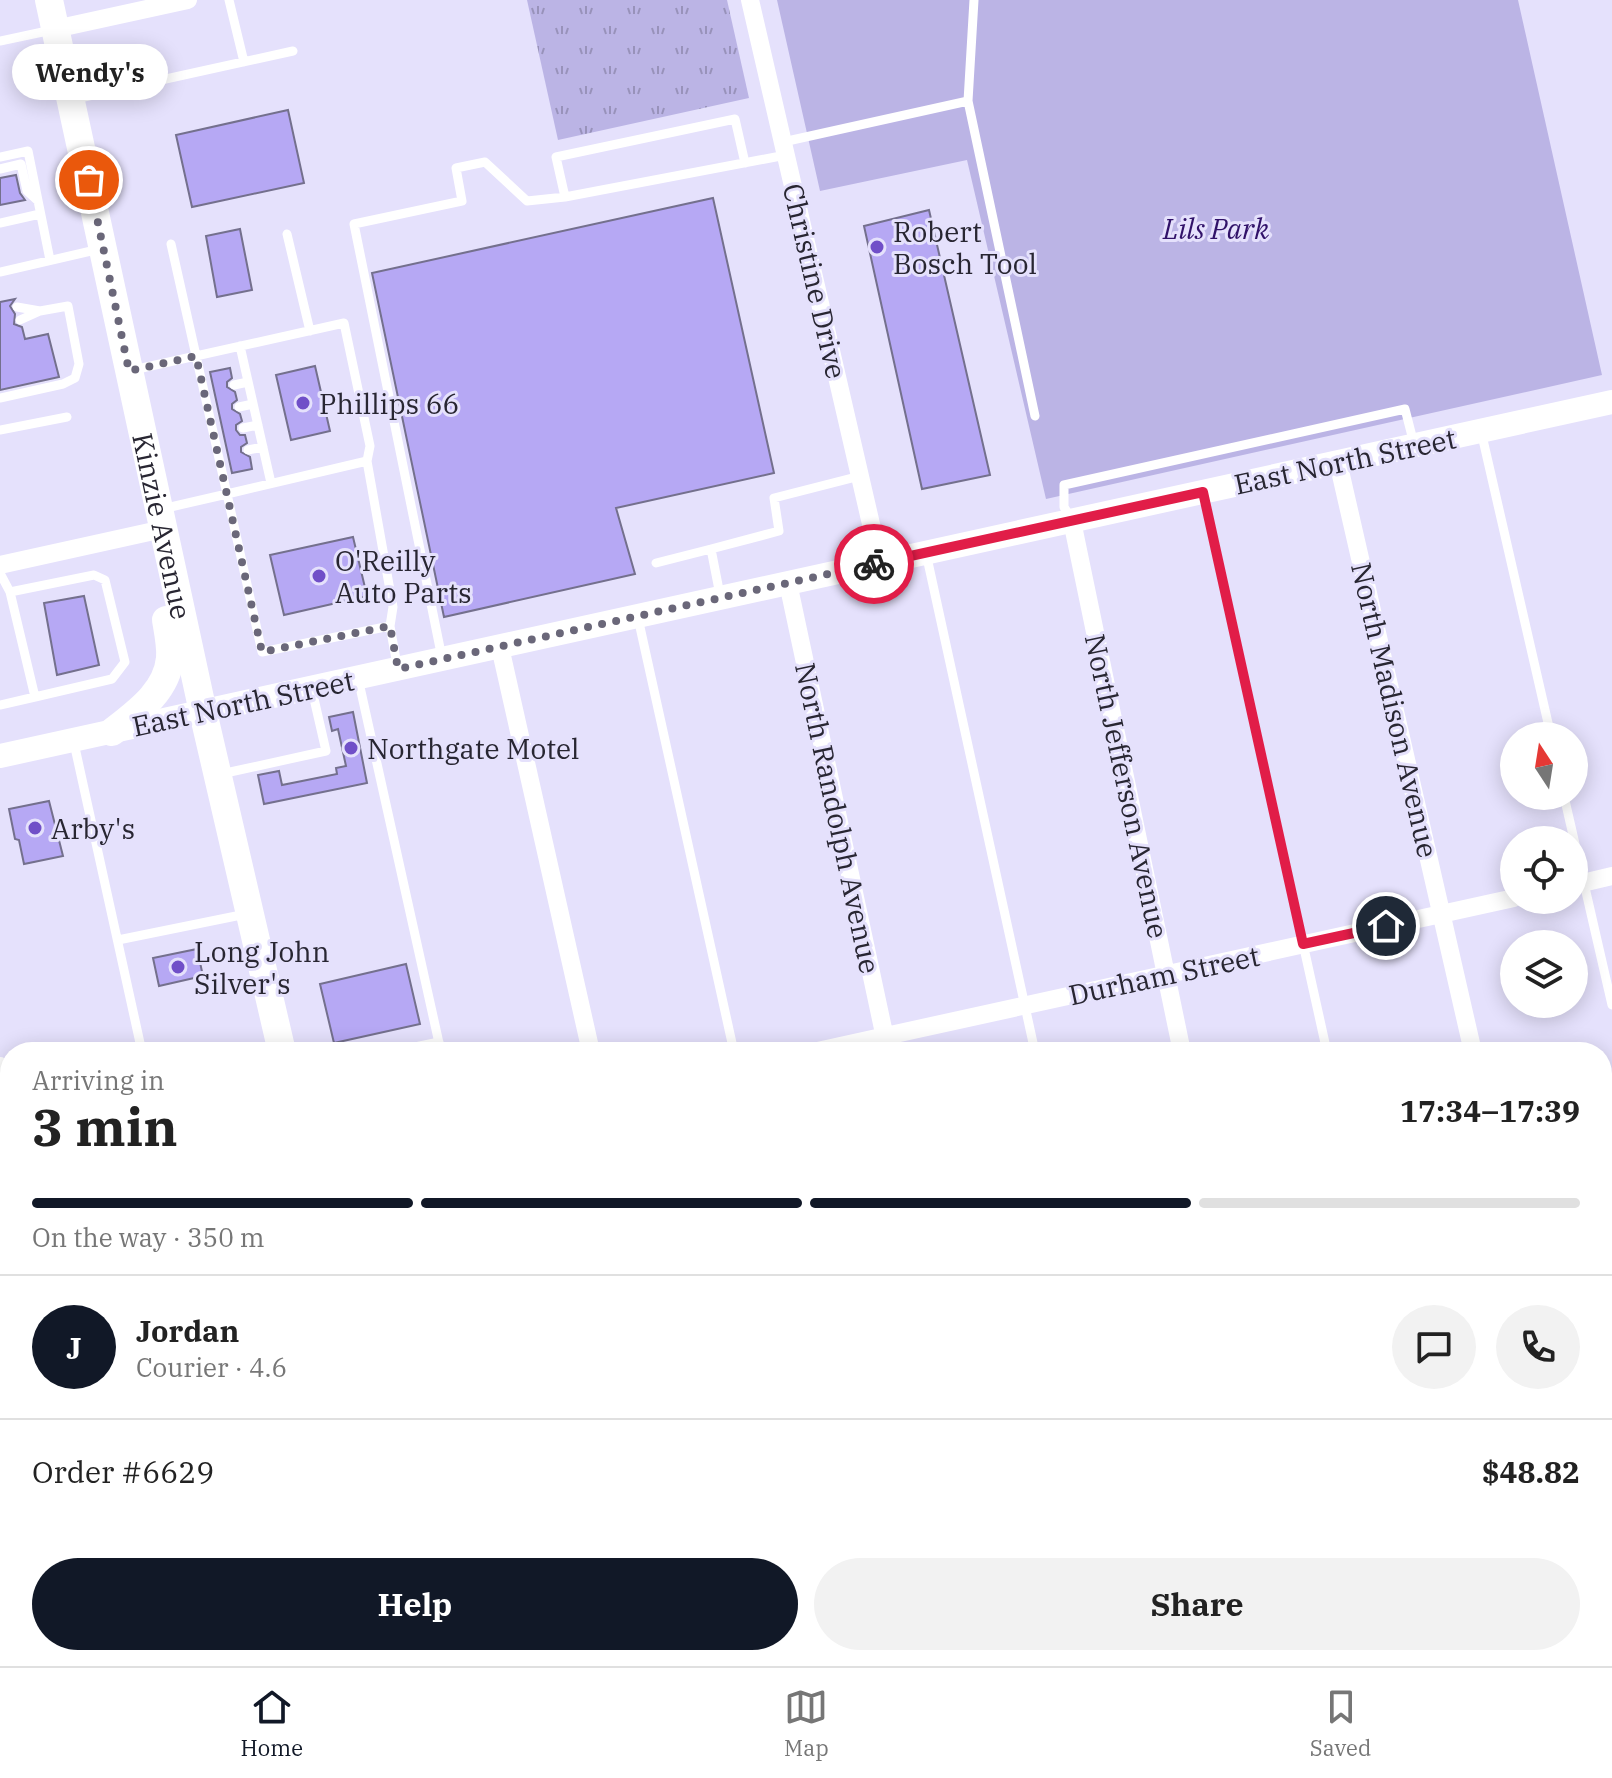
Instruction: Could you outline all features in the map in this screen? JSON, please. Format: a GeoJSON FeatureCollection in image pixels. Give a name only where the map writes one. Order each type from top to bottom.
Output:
{"type":"FeatureCollection","features":[{"type":"Feature","properties":{"kind":"main road","name":"Kinzie Avenue"},"geometry":{"type":"LineString","coordinates":[[49,0],[172,572],[280,1042]]}},
{"type":"Feature","properties":{"kind":"main road"},"geometry":{"type":"LineString","coordinates":[[112,732],[146,705],[158,690],[168,669],[171,656],[165,598],[172,572]]}},
{"type":"Feature","properties":{"kind":"street"},"geometry":{"type":"LineString","coordinates":[[55,29],[188,0]]}},
{"type":"Feature","properties":{"kind":"street","name":"Christine Drive"},"geometry":{"type":"LineString","coordinates":[[750,0],[880,563]]}},
{"type":"Feature","properties":{"kind":"street","name":"East North Street"},"geometry":{"type":"LineString","coordinates":[[0,756],[1612,402]]}},
{"type":"Feature","properties":{"kind":"street","name":"North Madison Avenue"},"geometry":{"type":"LineString","coordinates":[[1338,462],[1471,1042]]}},
{"type":"Feature","properties":{"kind":"street"},"geometry":{"type":"LineString","coordinates":[[0,565],[161,519]]}},
{"type":"Feature","properties":{"kind":"street","name":"North Jefferson Avenue"},"geometry":{"type":"LineString","coordinates":[[1072,521],[1180,1042]]}},
{"type":"Feature","properties":{"kind":"street","name":"North Randolph Avenue"},"geometry":{"type":"LineString","coordinates":[[788,583],[887,1042]]}},
{"type":"Feature","properties":{"kind":"street"},"geometry":{"type":"LineString","coordinates":[[500,647],[589,1042]]}},
{"type":"Feature","properties":{"kind":"street"},"geometry":{"type":"LineString","coordinates":[[1588,881],[1612,876]]}},
{"type":"Feature","properties":{"kind":"street","name":"Durham Street"},"geometry":{"type":"LineString","coordinates":[[894,1042],[1025,1005],[1500,901]]}},
{"type":"Feature","properties":{"kind":"lane"},"geometry":{"type":"LineString","coordinates":[[229,0],[244,62]]}},
{"type":"Feature","properties":{"kind":"lane"},"geometry":{"type":"LineString","coordinates":[[974,0],[968,101],[1035,416]]}},
{"type":"Feature","properties":{"kind":"lane"},"geometry":{"type":"LineString","coordinates":[[0,41],[55,29]]}},
{"type":"Feature","properties":{"kind":"lane"},"geometry":{"type":"LineString","coordinates":[[71,100],[293,51]]}},
{"type":"Feature","properties":{"kind":"lane"},"geometry":{"type":"LineString","coordinates":[[442,659],[354,224],[462,201],[456,168],[485,162],[527,201],[565,197],[745,163],[785,148],[968,101]]}},
{"type":"Feature","properties":{"kind":"lane"},"geometry":{"type":"LineString","coordinates":[[565,197],[556,157],[735,119],[745,163]]}},
{"type":"Feature","properties":{"kind":"lane"},"geometry":{"type":"LineString","coordinates":[[0,157],[28,151],[50,260]]}},
{"type":"Feature","properties":{"kind":"lane"},"geometry":{"type":"LineString","coordinates":[[0,169],[21,164],[27,191],[38,201]]}},
{"type":"Feature","properties":{"kind":"lane"},"geometry":{"type":"LineString","coordinates":[[3,220],[40,214]]}},
{"type":"Feature","properties":{"kind":"lane"},"geometry":{"type":"LineString","coordinates":[[287,234],[310,331]]}},
{"type":"Feature","properties":{"kind":"lane"},"geometry":{"type":"LineString","coordinates":[[171,244],[196,356],[214,413],[227,494],[262,652],[390,626]]}},
{"type":"Feature","properties":{"kind":"lane"},"geometry":{"type":"LineString","coordinates":[[0,272],[103,248]]}},
{"type":"Feature","properties":{"kind":"lane"},"geometry":{"type":"LineString","coordinates":[[0,398],[63,384],[75,378],[79,364],[68,306],[40,311],[20,320]]}},
{"type":"Feature","properties":{"kind":"lane"},"geometry":{"type":"LineString","coordinates":[[17,307],[40,311]]}},
{"type":"Feature","properties":{"kind":"lane"},"geometry":{"type":"LineString","coordinates":[[129,371],[344,323],[370,446],[367,461],[393,607],[390,626],[398,669]]}},
{"type":"Feature","properties":{"kind":"lane"},"geometry":{"type":"LineString","coordinates":[[240,346],[271,483]]}},
{"type":"Feature","properties":{"kind":"lane"},"geometry":{"type":"LineString","coordinates":[[234,385],[248,382]]}},
{"type":"Feature","properties":{"kind":"lane"},"geometry":{"type":"LineString","coordinates":[[239,407],[253,404]]}},
{"type":"Feature","properties":{"kind":"lane"},"geometry":{"type":"LineString","coordinates":[[1072,521],[1064,507],[1064,485],[1389,412],[1405,409],[1414,446]]}},
{"type":"Feature","properties":{"kind":"lane"},"geometry":{"type":"LineString","coordinates":[[0,430],[67,417]]}},
{"type":"Feature","properties":{"kind":"lane"},"geometry":{"type":"LineString","coordinates":[[243,428],[258,425]]}},
{"type":"Feature","properties":{"kind":"lane"},"geometry":{"type":"LineString","coordinates":[[1481,431],[1548,722]]}},
{"type":"Feature","properties":{"kind":"lane"},"geometry":{"type":"LineString","coordinates":[[248,450],[263,447]]}},
{"type":"Feature","properties":{"kind":"lane"},"geometry":{"type":"LineString","coordinates":[[161,519],[227,494],[367,461]]}},
{"type":"Feature","properties":{"kind":"lane"},"geometry":{"type":"LineString","coordinates":[[656,563],[779,531],[774,498],[860,476]]}},
{"type":"Feature","properties":{"kind":"lane"},"geometry":{"type":"LineString","coordinates":[[1203,492],[1325,1042]]}},
{"type":"Feature","properties":{"kind":"lane"},"geometry":{"type":"LineString","coordinates":[[711,549],[720,598]]}},
{"type":"Feature","properties":{"kind":"lane"},"geometry":{"type":"LineString","coordinates":[[926,553],[1033,1042]]}},
{"type":"Feature","properties":{"kind":"lane"},"geometry":{"type":"LineString","coordinates":[[0,573],[10,592],[35,697]]}},
{"type":"Feature","properties":{"kind":"lane"},"geometry":{"type":"LineString","coordinates":[[0,705],[112,679],[125,662],[105,580],[94,575],[10,592]]}},
{"type":"Feature","properties":{"kind":"lane"},"geometry":{"type":"LineString","coordinates":[[638,616],[732,1042]]}},
{"type":"Feature","properties":{"kind":"lane"},"geometry":{"type":"LineString","coordinates":[[358,678],[439,1042]]}},
{"type":"Feature","properties":{"kind":"lane"},"geometry":{"type":"LineString","coordinates":[[217,775],[326,751],[312,688]]}},
{"type":"Feature","properties":{"kind":"lane"},"geometry":{"type":"LineString","coordinates":[[73,740],[140,1042]]}},
{"type":"Feature","properties":{"kind":"lane"},"geometry":{"type":"LineString","coordinates":[[118,940],[249,913]]}},
{"type":"Feature","properties":{"kind":"lane"},"geometry":{"type":"LineString","coordinates":[[1587,914],[1612,1005]]}},
{"type":"Feature","properties":{"kind":"green space"},"geometry":{"type":"Polygon","coordinates":[[[527,0],[727,0],[749,98],[558,140],[527,0]]]}},
{"type":"Feature","properties":{"kind":"green space","name":"Lils Park"},"geometry":{"type":"Polygon","coordinates":[[[777,0],[1518,0],[1602,375],[1046,499],[967,160],[820,191],[777,0]]]}},
{"type":"Feature","properties":{"kind":"building"},"geometry":{"type":"Polygon","coordinates":[[[288,110],[304,183],[192,207],[176,135],[288,110]]]}},
{"type":"Feature","properties":{"kind":"building"},"geometry":{"type":"Polygon","coordinates":[[[16,175],[25,200],[0,205],[0,178],[16,175]]]}},
{"type":"Feature","properties":{"kind":"building"},"geometry":{"type":"Polygon","coordinates":[[[713,198],[774,473],[616,508],[635,574],[444,617],[372,273],[713,198]]]}},
{"type":"Feature","properties":{"kind":"building"},"geometry":{"type":"Polygon","coordinates":[[[929,210],[990,475],[922,489],[864,226],[929,210]]]}},
{"type":"Feature","properties":{"kind":"building"},"geometry":{"type":"Polygon","coordinates":[[[240,229],[252,290],[217,297],[206,236],[240,229]]]}},
{"type":"Feature","properties":{"kind":"building"},"geometry":{"type":"Polygon","coordinates":[[[15,299],[10,306],[15,314],[14,324],[22,327],[25,339],[48,334],[59,377],[0,390],[0,302],[15,299]]]}},
{"type":"Feature","properties":{"kind":"building","name":"Phillips 66"},"geometry":{"type":"Polygon","coordinates":[[[315,366],[330,431],[291,440],[276,375],[315,366]]]}},
{"type":"Feature","properties":{"kind":"building","name":"Phillips 66"},"geometry":{"type":"Polygon","coordinates":[[[230,368],[232,378],[227,382],[227,387],[235,392],[237,400],[232,404],[232,409],[240,414],[242,421],[236,425],[236,430],[240,435],[245,435],[247,443],[241,447],[241,452],[250,457],[252,469],[232,473],[210,372],[230,368]]]}},
{"type":"Feature","properties":{"kind":"building","name":"O'Reilly Auto Parts"},"geometry":{"type":"Polygon","coordinates":[[[353,537],[367,596],[284,615],[270,555],[353,537]]]}},
{"type":"Feature","properties":{"kind":"building"},"geometry":{"type":"Polygon","coordinates":[[[84,596],[99,665],[57,675],[44,603],[84,596]]]}},
{"type":"Feature","properties":{"kind":"building","name":"Northgate Motel"},"geometry":{"type":"Polygon","coordinates":[[[353,712],[367,783],[264,804],[258,775],[279,771],[282,785],[337,774],[336,768],[346,766],[338,729],[332,731],[329,717],[353,712]]]}},
{"type":"Feature","properties":{"kind":"building","name":"Arby's"},"geometry":{"type":"Polygon","coordinates":[[[49,801],[63,856],[24,864],[9,809],[49,801]]]}},
{"type":"Feature","properties":{"kind":"building","name":"Long John Silver's"},"geometry":{"type":"Polygon","coordinates":[[[197,949],[203,976],[159,986],[153,958],[197,949]]]}},
{"type":"Feature","properties":{"kind":"building"},"geometry":{"type":"Polygon","coordinates":[[[406,964],[420,1024],[334,1042],[320,984],[406,964]]]}},
{"type":"Feature","properties":{"kind":"way so far"},"geometry":{"type":"LineString","coordinates":[[89,180],[129,371],[196,356],[262,652],[390,626],[398,669],[874,564]]}},
{"type":"Feature","properties":{"kind":"place","name":"Wendy's"},"geometry":{"type":"Point","coordinates":[89,180]}},
{"type":"Feature","properties":{"kind":"place","name":"Robert Bosch Tool"},"geometry":{"type":"Point","coordinates":[877,247]}},
{"type":"Feature","properties":{"kind":"place","name":"Phillips 66"},"geometry":{"type":"Point","coordinates":[303,403]}},
{"type":"Feature","properties":{"kind":"place","name":"O'Reilly Auto Parts"},"geometry":{"type":"Point","coordinates":[319,576]}},
{"type":"Feature","properties":{"kind":"place","name":"Northgate Motel"},"geometry":{"type":"Point","coordinates":[351,748]}},
{"type":"Feature","properties":{"kind":"place","name":"Arby's"},"geometry":{"type":"Point","coordinates":[35,828]}},
{"type":"Feature","properties":{"kind":"place","name":"Long John Silver's"},"geometry":{"type":"Point","coordinates":[178,967]}},
{"type":"Feature","properties":{"kind":"route"},"geometry":{"type":"LineString","coordinates":[[874,564],[1203,492],[1303,944],[1386,926]]}}]}
